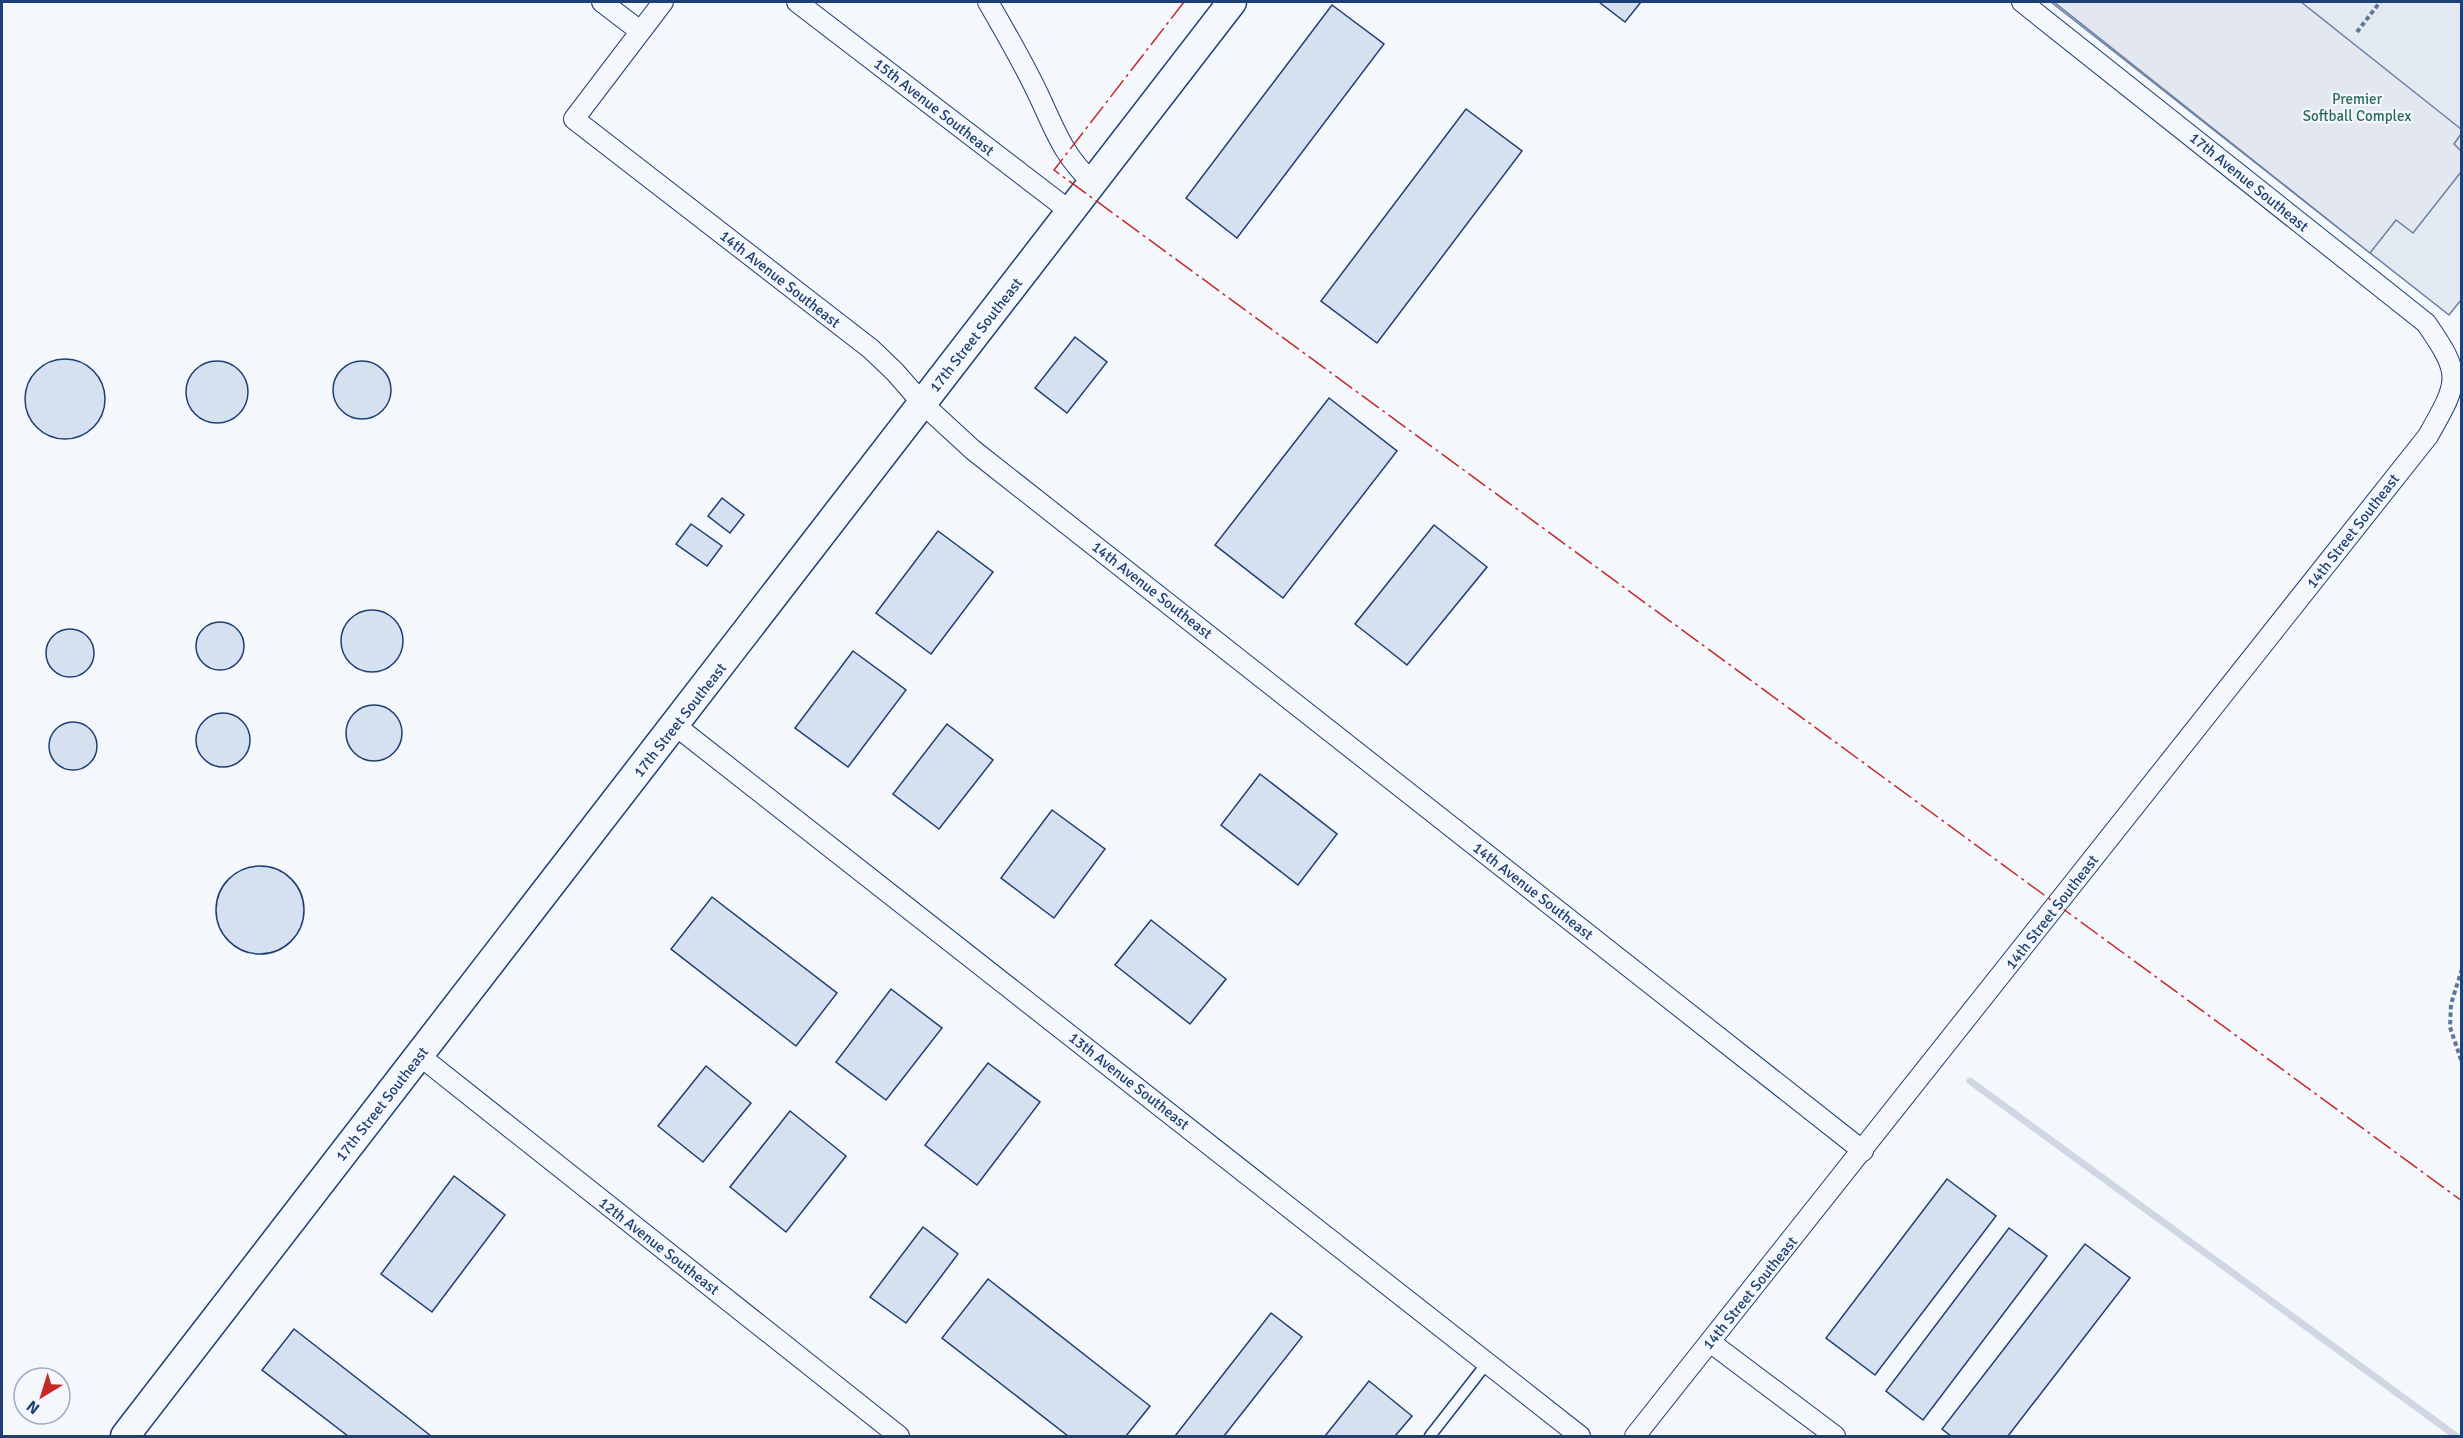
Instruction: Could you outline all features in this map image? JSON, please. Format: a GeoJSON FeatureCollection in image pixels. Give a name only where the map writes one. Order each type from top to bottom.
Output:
{"type":"FeatureCollection","features":[{"type":"Feature","properties":{"kind":"street"},"geometry":{"type":"LineString","coordinates":[[602,2],[640,31],[663,2]]}},
{"type":"Feature","properties":{"kind":"street","name":"15th Avenue Southeast"},"geometry":{"type":"LineString","coordinates":[[797,2],[1071,212]]}},
{"type":"Feature","properties":{"kind":"street"},"geometry":{"type":"LineString","coordinates":[[988,2],[1031,80],[1060,142],[1081,171],[1093,183]]}},
{"type":"Feature","properties":{"kind":"street","name":"17th Street Southeast"},"geometry":{"type":"LineString","coordinates":[[125,1437],[1232,2]]}},
{"type":"Feature","properties":{"kind":"street","name":"17th Avenue Southeast"},"geometry":{"type":"LineString","coordinates":[[2022,2],[2426,323],[2446,352],[2454,379]]}},
{"type":"Feature","properties":{"kind":"street","name":"14th Avenue Southeast"},"geometry":{"type":"LineString","coordinates":[[640,31],[573,119],[871,349],[895,372],[922,404],[973,450],[1863,1151]]}},
{"type":"Feature","properties":{"kind":"street","name":"14th Street Southeast"},"geometry":{"type":"LineString","coordinates":[[1635,1437],[2428,436],[2447,402],[2454,379]]}},
{"type":"Feature","properties":{"kind":"street","name":"13th Avenue Southeast"},"geometry":{"type":"LineString","coordinates":[[675,726],[1580,1437]]}},
{"type":"Feature","properties":{"kind":"street","name":"12th Avenue Southeast"},"geometry":{"type":"LineString","coordinates":[[420,1056],[899,1437]]}},
{"type":"Feature","properties":{"kind":"street"},"geometry":{"type":"LineString","coordinates":[[1710,1342],[1835,1437]]}},
{"type":"Feature","properties":{"kind":"lane"},"geometry":{"type":"LineString","coordinates":[[1430,1437],[1487,1363]]}},
{"type":"Feature","properties":{"kind":"path"},"geometry":{"type":"LineString","coordinates":[[2357,32],[2380,2]]}},
{"type":"Feature","properties":{"kind":"path"},"geometry":{"type":"LineString","coordinates":[[2462,969],[2451,1004],[2450,1027],[2462,1063]]}},
{"type":"Feature","properties":{"kind":"green space","name":"Premier Softball Complex"},"geometry":{"type":"Polygon","coordinates":[[[2051,2],[2461,2],[2461,300],[2449,315],[2051,2]]]}},
{"type":"Feature","properties":{"kind":"shaded area","name":"Premier Softball Complex"},"geometry":{"type":"Polygon","coordinates":[[[2054,2],[2301,2],[2461,129],[2461,134],[2454,144],[2461,151],[2461,172],[2413,233],[2396,220],[2370,253],[2054,2]]]}},
{"type":"Feature","properties":{"kind":"building"},"geometry":{"type":"Polygon","coordinates":[[[1599,2],[1641,2],[1625,22],[1599,2]]]}},
{"type":"Feature","properties":{"kind":"building"},"geometry":{"type":"Polygon","coordinates":[[[1332,5],[1384,44],[1237,238],[1186,198],[1332,5]]]}},
{"type":"Feature","properties":{"kind":"building"},"geometry":{"type":"Polygon","coordinates":[[[1466,109],[1522,151],[1377,343],[1321,301],[1466,109]]]}},
{"type":"Feature","properties":{"kind":"building"},"geometry":{"type":"Polygon","coordinates":[[[1075,337],[1107,362],[1067,413],[1035,388],[1075,337]]]}},
{"type":"Feature","properties":{"kind":"building"},"geometry":{"type":"Polygon","coordinates":[[[65,359],[80,362],[93,371],[102,384],[105,399],[102,414],[93,427],[80,436],[65,439],[50,436],[37,427],[28,414],[25,399],[28,384],[37,371],[50,362],[65,359]]]}},
{"type":"Feature","properties":{"kind":"building"},"geometry":{"type":"Polygon","coordinates":[[[217,361],[234,366],[239,370],[243,375],[248,392],[243,409],[239,414],[234,418],[217,423],[200,418],[195,414],[191,409],[186,392],[191,375],[195,370],[200,366],[217,361]]]}},
{"type":"Feature","properties":{"kind":"building"},"geometry":{"type":"Polygon","coordinates":[[[362,361],[373,363],[386,374],[391,390],[389,401],[378,414],[362,419],[351,417],[338,406],[333,390],[335,379],[346,366],[362,361]]]}},
{"type":"Feature","properties":{"kind":"building"},"geometry":{"type":"Polygon","coordinates":[[[1329,398],[1397,451],[1283,598],[1215,545],[1329,398]]]}},
{"type":"Feature","properties":{"kind":"building"},"geometry":{"type":"Polygon","coordinates":[[[722,498],[744,515],[730,533],[708,516],[722,498]]]}},
{"type":"Feature","properties":{"kind":"building"},"geometry":{"type":"Polygon","coordinates":[[[691,524],[722,546],[707,566],[676,544],[691,524]]]}},
{"type":"Feature","properties":{"kind":"building"},"geometry":{"type":"Polygon","coordinates":[[[1434,525],[1487,567],[1407,665],[1355,624],[1434,525]]]}},
{"type":"Feature","properties":{"kind":"building"},"geometry":{"type":"Polygon","coordinates":[[[938,531],[993,572],[931,654],[876,613],[938,531]]]}},
{"type":"Feature","properties":{"kind":"building"},"geometry":{"type":"Polygon","coordinates":[[[366,610],[378,610],[394,619],[401,629],[403,641],[401,653],[394,663],[378,672],[366,672],[355,667],[346,658],[341,647],[341,635],[346,624],[355,615],[366,610]]]}},
{"type":"Feature","properties":{"kind":"building"},"geometry":{"type":"Polygon","coordinates":[[[215,622],[225,622],[240,632],[244,646],[243,655],[234,666],[225,670],[215,670],[200,660],[196,651],[196,641],[206,626],[215,622]]]}},
{"type":"Feature","properties":{"kind":"building"},"geometry":{"type":"Polygon","coordinates":[[[70,629],[87,636],[94,653],[87,670],[70,677],[53,670],[46,653],[53,636],[70,629]]]}},
{"type":"Feature","properties":{"kind":"building"},"geometry":{"type":"Polygon","coordinates":[[[853,651],[906,690],[848,767],[795,728],[853,651]]]}},
{"type":"Feature","properties":{"kind":"building"},"geometry":{"type":"Polygon","coordinates":[[[374,705],[385,707],[394,713],[400,722],[402,733],[400,744],[394,753],[385,759],[374,761],[363,759],[354,753],[348,744],[346,733],[348,722],[354,713],[363,707],[374,705]]]}},
{"type":"Feature","properties":{"kind":"building"},"geometry":{"type":"Polygon","coordinates":[[[223,713],[233,715],[242,721],[248,730],[250,740],[248,750],[242,759],[233,765],[223,767],[213,765],[204,759],[198,750],[196,740],[198,730],[204,721],[213,715],[223,713]]]}},
{"type":"Feature","properties":{"kind":"building"},"geometry":{"type":"Polygon","coordinates":[[[73,722],[90,729],[97,746],[90,763],[73,770],[56,763],[49,746],[56,729],[73,722]]]}},
{"type":"Feature","properties":{"kind":"building"},"geometry":{"type":"Polygon","coordinates":[[[947,724],[993,760],[939,829],[893,794],[947,724]]]}},
{"type":"Feature","properties":{"kind":"building"},"geometry":{"type":"Polygon","coordinates":[[[1260,774],[1337,834],[1298,885],[1221,825],[1260,774]]]}},
{"type":"Feature","properties":{"kind":"building"},"geometry":{"type":"Polygon","coordinates":[[[1052,810],[1105,849],[1054,918],[1001,878],[1052,810]]]}},
{"type":"Feature","properties":{"kind":"building"},"geometry":{"type":"Polygon","coordinates":[[[260,866],[285,873],[297,885],[304,910],[297,935],[285,947],[260,954],[235,947],[223,935],[216,910],[223,885],[235,873],[260,866]]]}},
{"type":"Feature","properties":{"kind":"building"},"geometry":{"type":"Polygon","coordinates":[[[712,897],[837,993],[796,1046],[671,949],[712,897]]]}},
{"type":"Feature","properties":{"kind":"building"},"geometry":{"type":"Polygon","coordinates":[[[1151,920],[1226,979],[1190,1024],[1115,965],[1151,920]]]}},
{"type":"Feature","properties":{"kind":"building"},"geometry":{"type":"Polygon","coordinates":[[[891,989],[942,1028],[886,1100],[836,1062],[891,989]]]}},
{"type":"Feature","properties":{"kind":"building"},"geometry":{"type":"Polygon","coordinates":[[[988,1063],[1040,1102],[977,1185],[925,1145],[988,1063]]]}},
{"type":"Feature","properties":{"kind":"building"},"geometry":{"type":"Polygon","coordinates":[[[706,1066],[751,1103],[703,1162],[658,1126],[706,1066]]]}},
{"type":"Feature","properties":{"kind":"building"},"geometry":{"type":"Polygon","coordinates":[[[790,1111],[846,1156],[786,1232],[730,1187],[790,1111]]]}},
{"type":"Feature","properties":{"kind":"building"},"geometry":{"type":"Polygon","coordinates":[[[454,1176],[505,1215],[432,1312],[381,1274],[454,1176]]]}},
{"type":"Feature","properties":{"kind":"building"},"geometry":{"type":"Polygon","coordinates":[[[1947,1179],[1996,1216],[1875,1375],[1826,1338],[1947,1179]]]}},
{"type":"Feature","properties":{"kind":"building"},"geometry":{"type":"Polygon","coordinates":[[[923,1227],[958,1254],[906,1323],[870,1297],[923,1227]]]}},
{"type":"Feature","properties":{"kind":"building"},"geometry":{"type":"Polygon","coordinates":[[[2009,1228],[2047,1256],[1923,1420],[1886,1391],[2009,1228]]]}},
{"type":"Feature","properties":{"kind":"building"},"geometry":{"type":"Polygon","coordinates":[[[2085,1244],[2130,1278],[2008,1436],[1951,1436],[1942,1429],[2085,1244]]]}},
{"type":"Feature","properties":{"kind":"building"},"geometry":{"type":"Polygon","coordinates":[[[988,1279],[1150,1406],[1126,1436],[1068,1436],[942,1338],[988,1279]]]}},
{"type":"Feature","properties":{"kind":"building"},"geometry":{"type":"Polygon","coordinates":[[[1271,1313],[1302,1337],[1224,1436],[1175,1436],[1271,1313]]]}},
{"type":"Feature","properties":{"kind":"building"},"geometry":{"type":"Polygon","coordinates":[[[294,1329],[431,1436],[348,1436],[262,1370],[294,1329]]]}},
{"type":"Feature","properties":{"kind":"building"},"geometry":{"type":"Polygon","coordinates":[[[1369,1381],[1412,1416],[1395,1436],[1325,1436],[1369,1381]]]}},
{"type":"Feature","properties":{"kind":"waterway"},"geometry":{"type":"LineString","coordinates":[[1970,1081],[2456,1436]]}},
{"type":"Feature","properties":{"kind":"power"},"geometry":{"type":"LineString","coordinates":[[1184,2],[1054,170],[2462,1201]]}}]}
